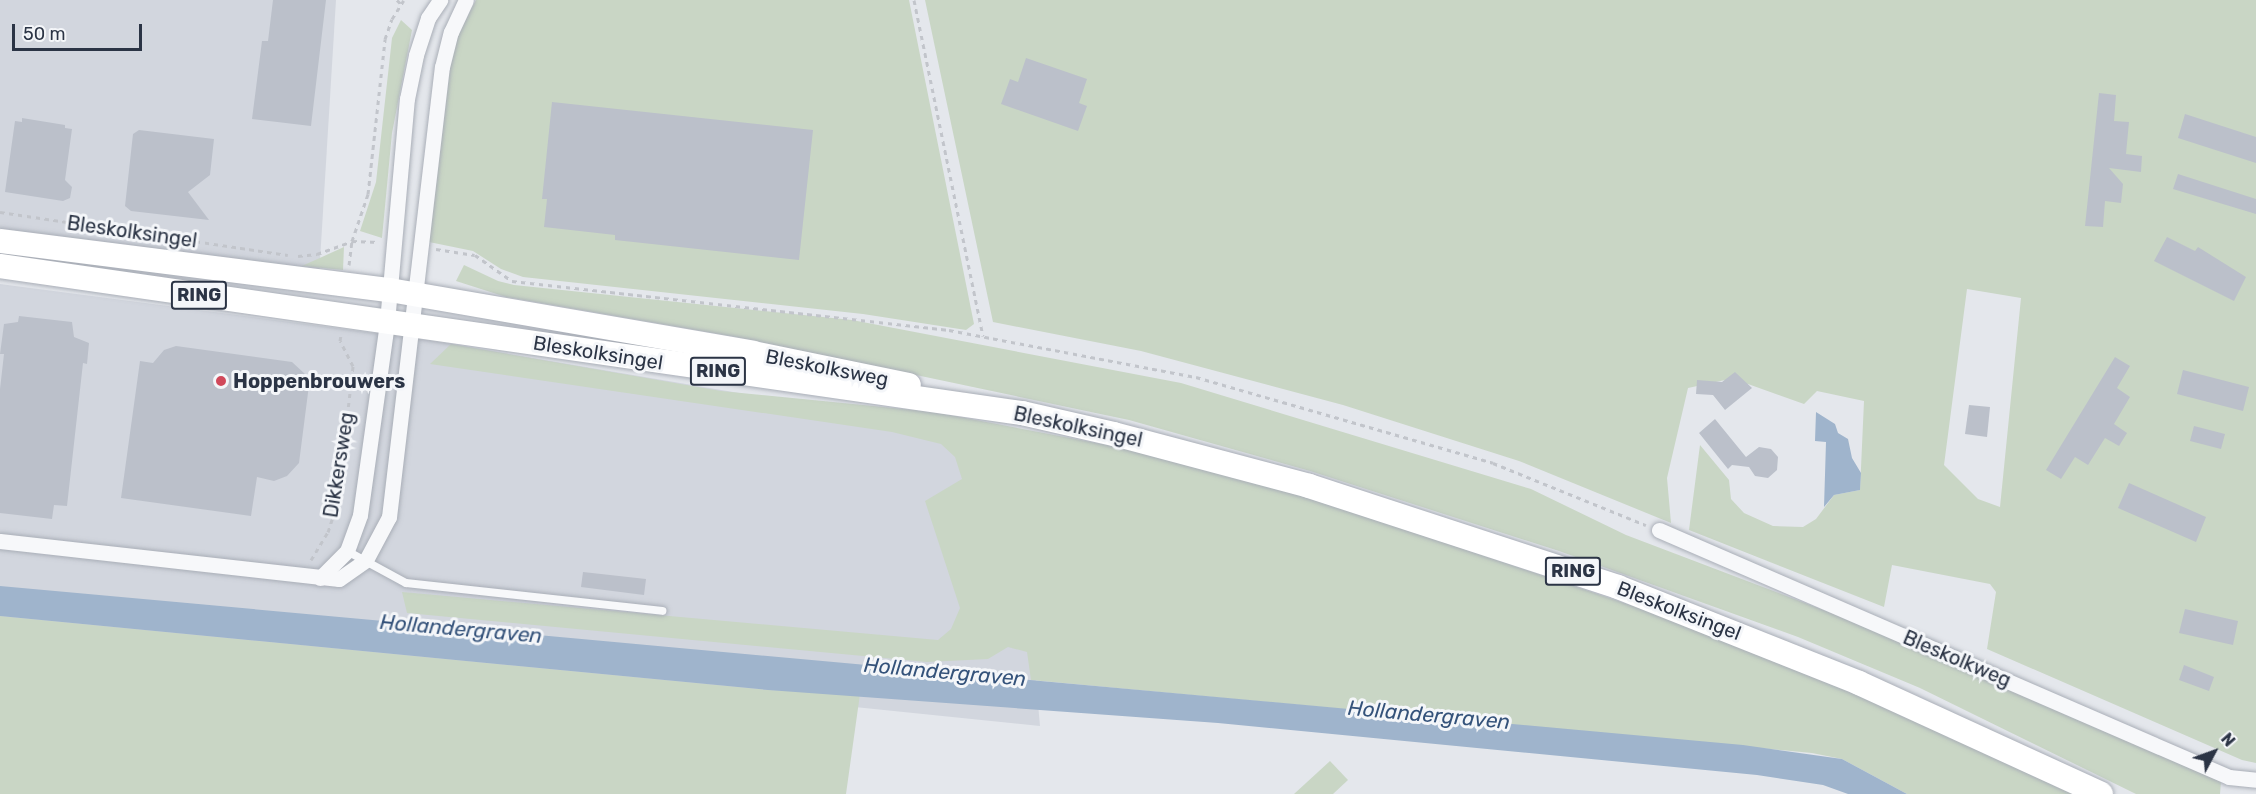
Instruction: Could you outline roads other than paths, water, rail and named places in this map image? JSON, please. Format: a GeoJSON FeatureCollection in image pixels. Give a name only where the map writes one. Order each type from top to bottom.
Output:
{"type":"FeatureCollection","features":[{"type":"Feature","properties":{"kind":"main road","name":"Bleskolksingel"},"geometry":{"type":"LineString","coordinates":[[0,241],[417,295]]}},
{"type":"Feature","properties":{"kind":"main road","name":"Bleskolksingel"},"geometry":{"type":"LineString","coordinates":[[0,266],[1022,413],[1309,486],[1540,560],[1784,652],[2101,794]]}},
{"type":"Feature","properties":{"kind":"main road","name":"Bleskolksweg"},"geometry":{"type":"LineString","coordinates":[[417,295],[753,353],[888,380],[1022,413]]}},
{"type":"Feature","properties":{"kind":"street","name":"Dikkersweg"},"geometry":{"type":"LineString","coordinates":[[320,578],[347,551],[360,515],[387,322],[407,99],[416,55],[428,18],[440,0]]}},
{"type":"Feature","properties":{"kind":"street"},"geometry":{"type":"LineString","coordinates":[[0,541],[320,578],[346,576],[366,560],[389,517],[414,325],[442,67],[451,32],[466,0]]}},
{"type":"Feature","properties":{"kind":"street","name":"Bleskolkweg"},"geometry":{"type":"LineString","coordinates":[[1659,530],[2229,777],[2256,780]]}},
{"type":"Feature","properties":{"kind":"lane"},"geometry":{"type":"LineString","coordinates":[[347,551],[406,583],[662,611]]}},
{"type":"Feature","properties":{"kind":"water"},"geometry":{"type":"Polygon","coordinates":[[[1816,412],[1835,424],[1838,433],[1848,439],[1852,458],[1861,473],[1860,490],[1834,495],[1824,507],[1826,442],[1815,441],[1816,412]]]}},
{"type":"Feature","properties":{"kind":"water","name":"Hollandergraven"},"geometry":{"type":"Polygon","coordinates":[[[0,586],[1743,745],[1842,759],[1907,794],[1848,794],[1823,785],[1757,775],[1218,723],[768,690],[0,616],[0,586]]]}},
{"type":"Feature","properties":{"kind":"place","name":"Hoppenbrouwers"},"geometry":{"type":"Point","coordinates":[221,381]}}]}
